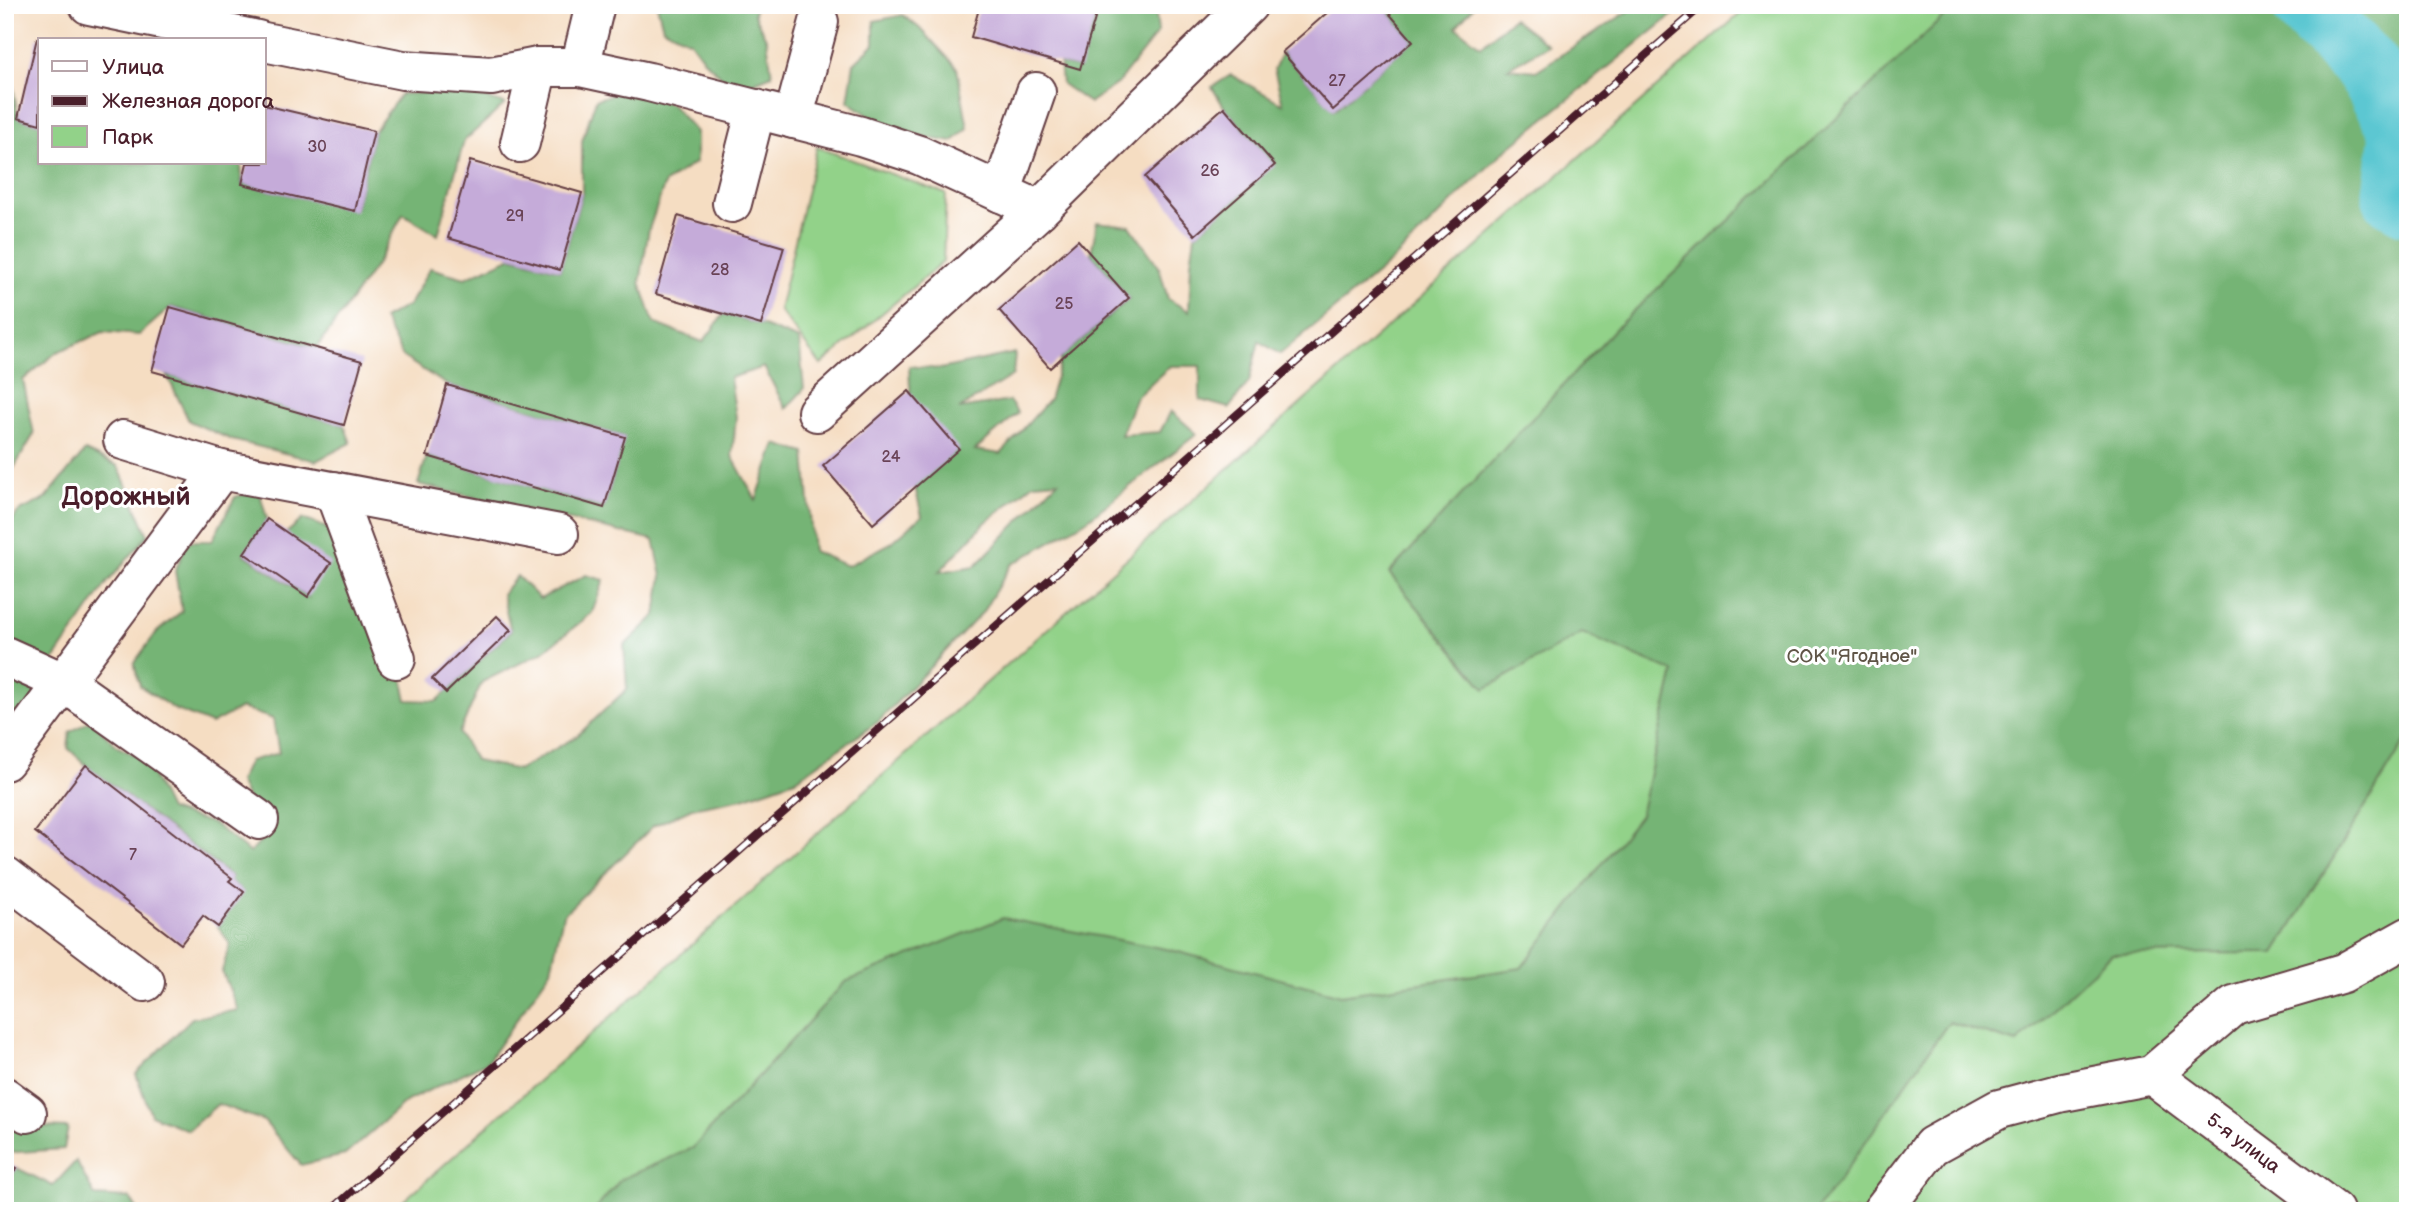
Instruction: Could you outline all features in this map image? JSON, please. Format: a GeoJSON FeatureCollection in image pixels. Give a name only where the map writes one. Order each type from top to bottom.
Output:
{"type":"FeatureCollection","features":[{"type":"Feature","properties":{"kind":"street"},"geometry":{"type":"LineString","coordinates":[[89,5],[248,38]]}},
{"type":"Feature","properties":{"kind":"street"},"geometry":{"type":"LineString","coordinates":[[580,67],[595,5]]}},
{"type":"Feature","properties":{"kind":"street"},"geometry":{"type":"LineString","coordinates":[[817,412],[1039,210],[1248,5]]}},
{"type":"Feature","properties":{"kind":"street"},"geometry":{"type":"LineString","coordinates":[[793,119],[819,22]]}},
{"type":"Feature","properties":{"kind":"street"},"geometry":{"type":"LineString","coordinates":[[266,41],[404,70],[491,76],[538,67],[580,67],[649,82],[861,136],[919,155],[1039,210]]}},
{"type":"Feature","properties":{"kind":"street"},"geometry":{"type":"LineString","coordinates":[[520,143],[538,67]]}},
{"type":"Feature","properties":{"kind":"street"},"geometry":{"type":"LineString","coordinates":[[1001,193],[1036,92]]}},
{"type":"Feature","properties":{"kind":"street"},"geometry":{"type":"LineString","coordinates":[[732,203],[757,110]]}},
{"type":"Feature","properties":{"kind":"street"},"geometry":{"type":"LineString","coordinates":[[122,440],[221,470],[559,534]]}},
{"type":"Feature","properties":{"kind":"street"},"geometry":{"type":"LineString","coordinates":[[5,761],[221,470]]}},
{"type":"Feature","properties":{"kind":"street"},"geometry":{"type":"LineString","coordinates":[[334,491],[396,659]]}},
{"type":"Feature","properties":{"kind":"street"},"geometry":{"type":"LineString","coordinates":[[5,656],[65,683],[259,820]]}},
{"type":"Feature","properties":{"kind":"street"},"geometry":{"type":"LineString","coordinates":[[5,876],[145,982]]}},
{"type":"Feature","properties":{"kind":"street"},"geometry":{"type":"LineString","coordinates":[[1886,1209],[1932,1146],[1999,1109],[2063,1092],[2152,1075],[2234,1005],[2343,974],[2408,937]]}},
{"type":"Feature","properties":{"kind":"street","name":"5-я улица"},"geometry":{"type":"LineString","coordinates":[[2152,1075],[2334,1211]]}},
{"type":"Feature","properties":{"kind":"green space"},"geometry":{"type":"Polygon","coordinates":[[[657,5],[755,5],[754,15],[767,40],[772,75],[735,90],[704,60],[690,41],[663,28],[657,5]]]}},
{"type":"Feature","properties":{"kind":"green space"},"geometry":{"type":"Polygon","coordinates":[[[1099,5],[1155,5],[1158,32],[1118,83],[1089,103],[1062,84],[1060,63],[1079,69],[1099,5]]]}},
{"type":"Feature","properties":{"kind":"green space"},"geometry":{"type":"Polygon","coordinates":[[[1382,5],[1475,5],[1456,27],[1481,46],[1513,18],[1548,45],[1508,68],[1536,71],[1638,5],[1685,5],[1502,153],[1393,260],[1280,354],[1259,341],[1249,382],[1229,408],[1200,400],[1200,366],[1170,366],[1136,397],[1121,435],[1160,432],[1171,411],[1197,434],[1087,520],[1011,565],[982,613],[879,721],[795,780],[743,798],[692,808],[653,826],[563,915],[551,970],[487,1062],[407,1101],[345,1155],[301,1165],[264,1121],[218,1104],[188,1130],[151,1115],[136,1074],[192,1018],[238,1010],[222,971],[230,944],[218,927],[243,892],[229,881],[232,877],[86,765],[68,748],[70,732],[91,720],[118,747],[145,760],[169,810],[214,824],[250,853],[266,836],[239,782],[249,761],[279,753],[273,719],[241,708],[211,724],[174,709],[140,686],[134,663],[157,632],[182,611],[175,571],[188,541],[212,541],[235,497],[259,490],[267,519],[244,554],[308,597],[284,535],[303,519],[335,531],[395,641],[407,700],[437,701],[511,631],[502,594],[517,576],[540,599],[586,575],[604,580],[592,613],[543,652],[482,682],[459,733],[476,761],[519,770],[577,736],[627,689],[624,646],[656,615],[662,576],[654,540],[418,484],[427,456],[604,508],[624,437],[447,385],[403,357],[383,319],[409,305],[430,268],[465,278],[512,257],[560,270],[582,193],[582,141],[596,99],[625,91],[671,104],[696,132],[696,162],[665,183],[649,229],[640,282],[654,323],[703,342],[724,314],[799,340],[804,389],[786,409],[764,367],[730,378],[736,417],[732,456],[756,500],[776,444],[805,453],[813,551],[847,566],[891,543],[922,516],[915,487],[909,366],[940,369],[1015,353],[1013,375],[959,409],[1009,401],[1018,413],[975,450],[1001,454],[1049,400],[1062,357],[1129,299],[1091,254],[1097,222],[1130,226],[1159,267],[1168,299],[1189,311],[1195,235],[1274,165],[1224,107],[1212,87],[1231,75],[1283,104],[1274,69],[1282,52],[1334,110],[1412,41],[1382,5]],[[1058,481],[1034,483],[985,523],[939,572],[975,566],[1058,481]]]}},
{"type":"Feature","properties":{"kind":"green space","name":"СОК \"Ягодное\""},"geometry":{"type":"Polygon","coordinates":[[[1750,5],[2408,5],[2408,1211],[392,1211],[1750,5]]]}},
{"type":"Feature","properties":{"kind":"green space","name":"СОК \"Ягодное\""},"geometry":{"type":"Polygon","coordinates":[[[1956,5],[2408,5],[2408,737],[2275,953],[2112,954],[2017,1043],[1949,1022],[1815,1211],[594,1211],[621,1179],[693,1148],[845,982],[1003,918],[1171,950],[1341,995],[1521,968],[1640,815],[1674,672],[1582,633],[1485,689],[1389,573],[1616,328],[1956,5]]]}},
{"type":"Feature","properties":{"kind":"green space"},"geometry":{"type":"Polygon","coordinates":[[[903,15],[923,31],[957,68],[968,128],[952,142],[893,132],[848,101],[854,63],[874,44],[874,21],[903,15]]]}},
{"type":"Feature","properties":{"kind":"green space"},"geometry":{"type":"Polygon","coordinates":[[[5,32],[18,118],[38,123],[38,164],[241,164],[242,184],[355,210],[374,131],[401,94],[463,91],[505,104],[464,141],[438,235],[403,214],[376,265],[317,348],[171,307],[139,335],[103,332],[57,352],[23,380],[34,434],[5,483],[5,32]]]}},
{"type":"Feature","properties":{"kind":"green space"},"geometry":{"type":"Polygon","coordinates":[[[817,147],[946,194],[943,262],[821,365],[779,310],[817,147]]]}},
{"type":"Feature","properties":{"kind":"green space"},"geometry":{"type":"Polygon","coordinates":[[[167,375],[344,425],[351,443],[316,461],[232,440],[189,421],[167,375]]]}},
{"type":"Feature","properties":{"kind":"green space"},"geometry":{"type":"Polygon","coordinates":[[[85,451],[118,466],[148,535],[107,583],[47,670],[5,641],[5,532],[18,512],[45,499],[85,451]]]}},
{"type":"Feature","properties":{"kind":"green space"},"geometry":{"type":"Polygon","coordinates":[[[5,663],[43,685],[5,749],[5,663]]]}},
{"type":"Feature","properties":{"kind":"green space"},"geometry":{"type":"Polygon","coordinates":[[[5,1114],[14,1126],[68,1128],[64,1149],[5,1153],[5,1114]]]}},
{"type":"Feature","properties":{"kind":"green space"},"geometry":{"type":"Polygon","coordinates":[[[76,1161],[95,1196],[130,1198],[138,1211],[5,1211],[5,1185],[17,1168],[53,1186],[76,1161]]]}},
{"type":"Feature","properties":{"kind":"building"},"geometry":{"type":"Polygon","coordinates":[[[980,5],[1099,5],[1080,69],[971,37],[980,5]]]}},
{"type":"Feature","properties":{"kind":"building"},"geometry":{"type":"Polygon","coordinates":[[[1336,5],[1382,5],[1413,41],[1333,110],[1282,52],[1336,5]]]}},
{"type":"Feature","properties":{"kind":"building"},"geometry":{"type":"Polygon","coordinates":[[[37,38],[38,123],[18,118],[37,38]]]}},
{"type":"Feature","properties":{"kind":"building"},"geometry":{"type":"Polygon","coordinates":[[[266,105],[374,131],[355,211],[242,184],[247,164],[266,164],[266,105]]]}},
{"type":"Feature","properties":{"kind":"building"},"geometry":{"type":"Polygon","coordinates":[[[1224,107],[1275,165],[1195,235],[1145,177],[1224,107]]]}},
{"type":"Feature","properties":{"kind":"building"},"geometry":{"type":"Polygon","coordinates":[[[470,161],[582,193],[560,270],[448,238],[470,161]]]}},
{"type":"Feature","properties":{"kind":"building"},"geometry":{"type":"Polygon","coordinates":[[[678,216],[784,247],[761,325],[656,294],[678,216]]]}},
{"type":"Feature","properties":{"kind":"building"},"geometry":{"type":"Polygon","coordinates":[[[1078,240],[1129,298],[1050,368],[999,310],[1078,240]]]}},
{"type":"Feature","properties":{"kind":"building"},"geometry":{"type":"Polygon","coordinates":[[[170,307],[362,361],[344,425],[152,371],[170,307]]]}},
{"type":"Feature","properties":{"kind":"building"},"geometry":{"type":"Polygon","coordinates":[[[447,385],[625,437],[604,508],[427,456],[447,385]]]}},
{"type":"Feature","properties":{"kind":"building"},"geometry":{"type":"Polygon","coordinates":[[[909,391],[959,449],[873,524],[823,466],[909,391]]]}},
{"type":"Feature","properties":{"kind":"building"},"geometry":{"type":"Polygon","coordinates":[[[267,519],[331,563],[308,597],[244,553],[267,519]]]}},
{"type":"Feature","properties":{"kind":"building"},"geometry":{"type":"Polygon","coordinates":[[[497,616],[511,630],[446,693],[432,679],[497,616]]]}},
{"type":"Feature","properties":{"kind":"building"},"geometry":{"type":"Polygon","coordinates":[[[86,765],[232,878],[229,881],[244,892],[218,927],[203,916],[181,944],[35,832],[86,765]]]}},
{"type":"Feature","properties":{"kind":"building"},"geometry":{"type":"Polygon","coordinates":[[[5,1160],[17,1168],[5,1185],[5,1160]]]}},
{"type":"Feature","properties":{"kind":"waterway"},"geometry":{"type":"LineString","coordinates":[[2305,5],[2367,67],[2404,132],[2395,196],[2408,203]]}},
{"type":"Feature","properties":{"kind":"railway"},"geometry":{"type":"LineString","coordinates":[[330,1211],[1703,5]]}},
{"type":"Feature","properties":{"kind":"district","name":"Дорожный"},"geometry":{"type":"Point","coordinates":[126,497]}}]}
